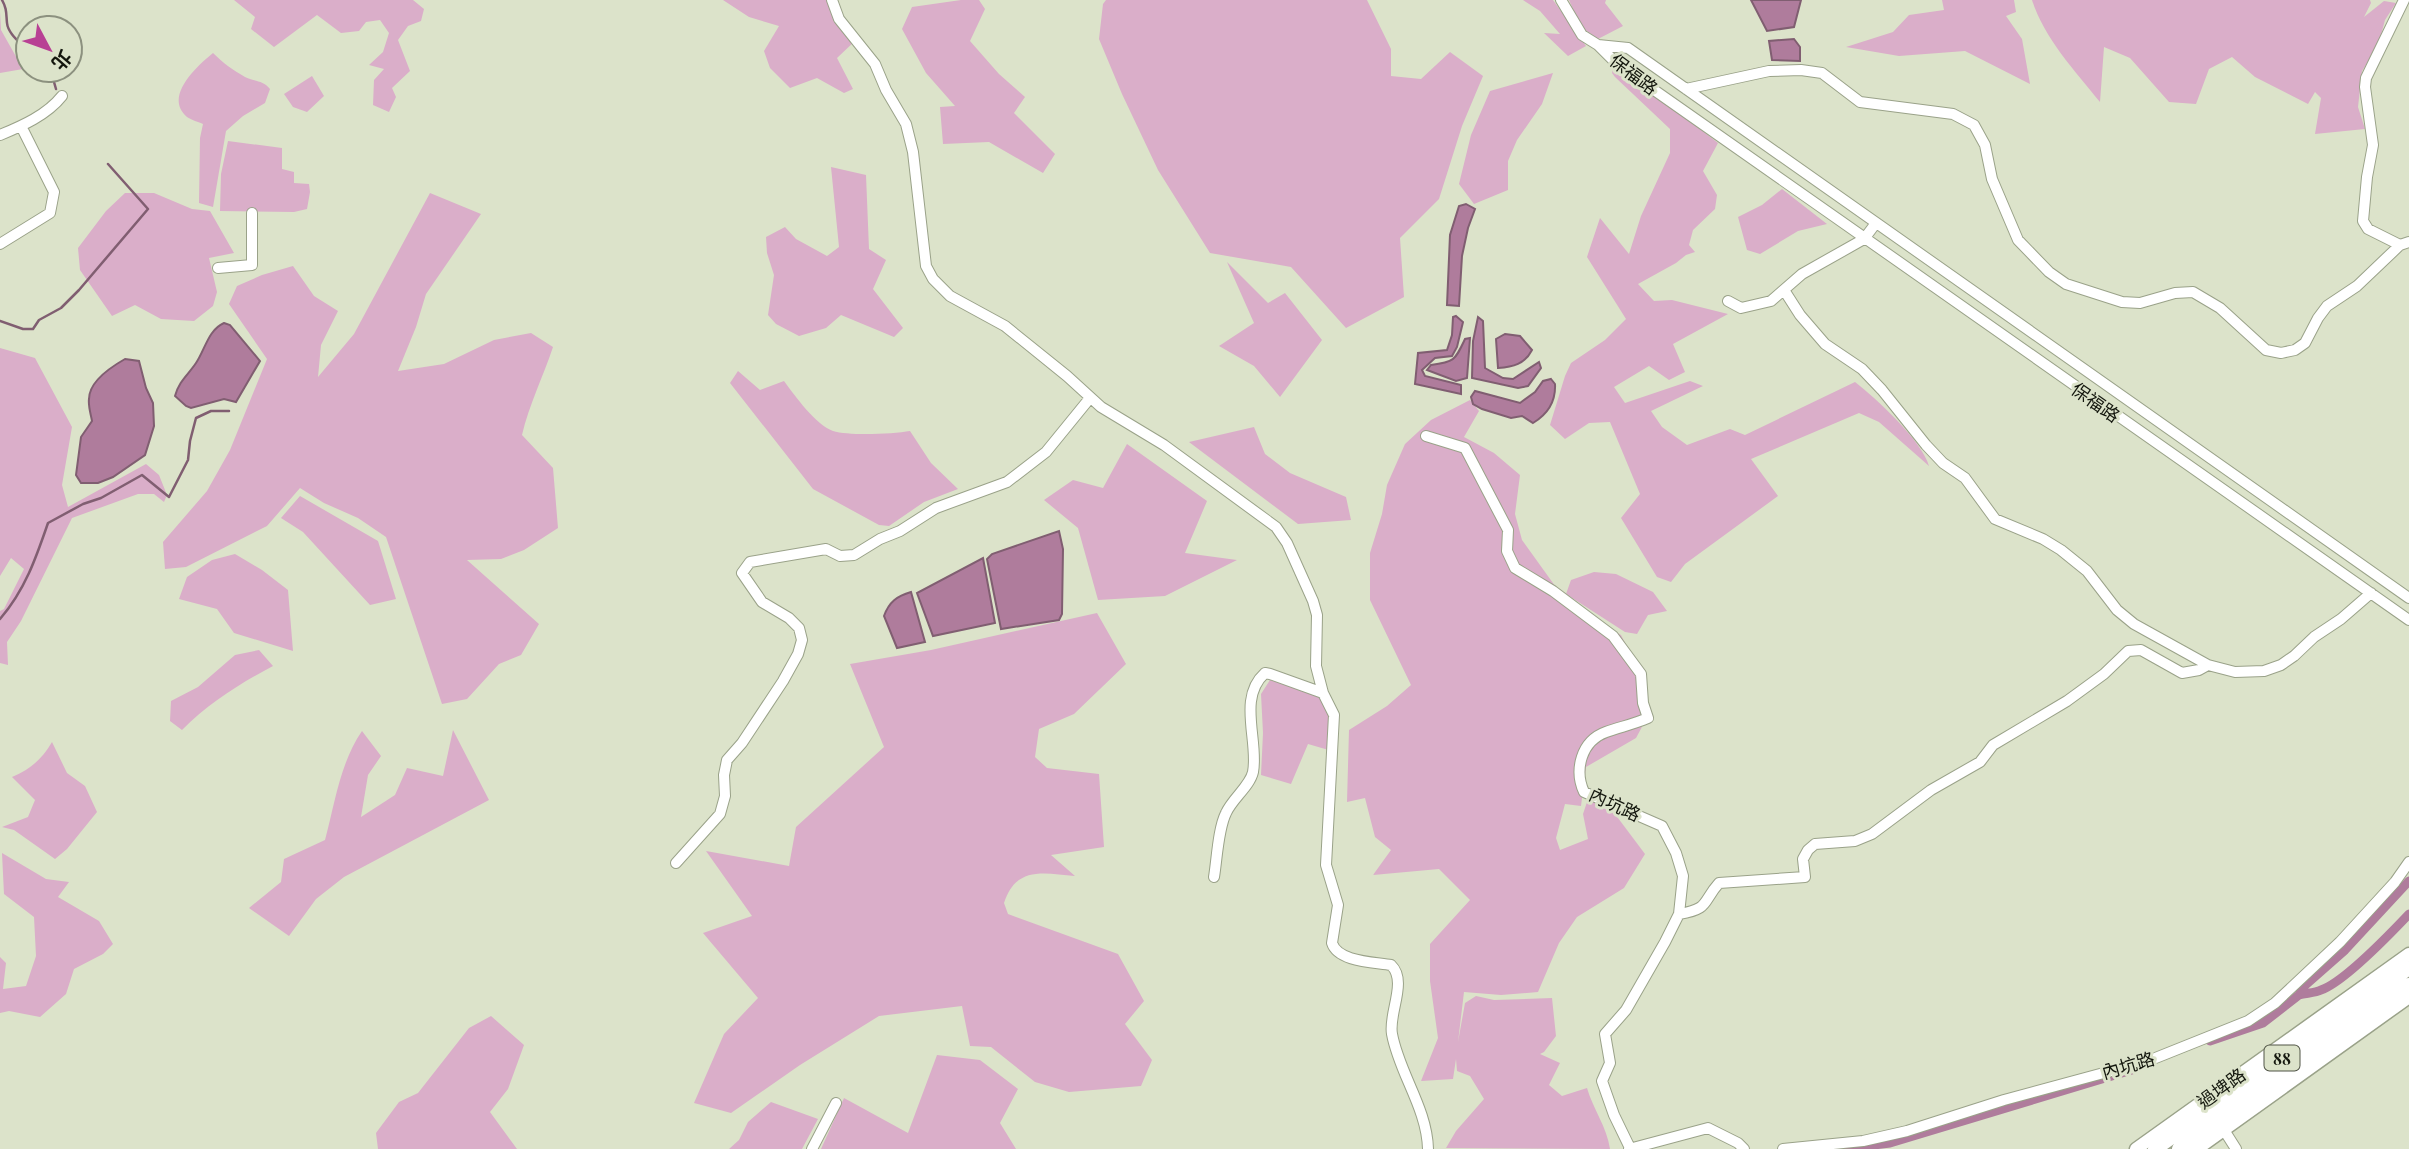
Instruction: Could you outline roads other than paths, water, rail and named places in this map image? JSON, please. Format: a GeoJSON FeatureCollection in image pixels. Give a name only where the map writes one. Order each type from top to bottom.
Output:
{"type":"FeatureCollection","features":[{"type":"Feature","properties":{"kind":"highway","name":"88"},"geometry":{"type":"LineString","coordinates":[[2155,1149],[2409,968]]}},
{"type":"Feature","properties":{"kind":"highway","name":"88"},"geometry":{"type":"LineString","coordinates":[[2179,1149],[2409,985]]}},
{"type":"Feature","properties":{"kind":"main road","name":"過埤路"},"geometry":{"type":"LineString","coordinates":[[2136,1149],[2409,954]]}},
{"type":"Feature","properties":{"kind":"main road","name":"過埤路"},"geometry":{"type":"LineString","coordinates":[[2197,1149],[2409,997]]}},
{"type":"Feature","properties":{"kind":"street"},"geometry":{"type":"LineString","coordinates":[[832,0],[839,19],[875,64],[886,90],[906,124],[913,152],[928,272],[950,296],[1005,326],[1101,407],[1164,445],[1276,527],[1287,543],[1317,615],[1316,666],[1323,693],[1334,715],[1326,865],[1338,905],[1332,943],[1334,949],[1344,956],[1391,965],[1396,970],[1397,988],[1390,1026],[1395,1055],[1422,1118],[1428,1149]]}},
{"type":"Feature","properties":{"kind":"street"},"geometry":{"type":"LineString","coordinates":[[1561,0],[1576,27],[1598,45]]}},
{"type":"Feature","properties":{"kind":"street"},"geometry":{"type":"LineString","coordinates":[[1686,89],[1769,71],[1801,70],[1822,73],[1860,102],[1953,114],[1974,125],[1984,145],[1992,179],[2018,240],[2049,272],[2066,284],[2122,302],[2140,303],[2175,293],[2193,292],[2220,308],[2266,350],[2281,353],[2295,350],[2305,343],[2327,306],[2357,286],[2404,244],[2368,229],[2363,221],[2373,145],[2366,78],[2404,0]]}},
{"type":"Feature","properties":{"kind":"street","name":"保福路"},"geometry":{"type":"LineString","coordinates":[[1598,45],[1628,48],[2409,598]]}},
{"type":"Feature","properties":{"kind":"street","name":"保福路"},"geometry":{"type":"LineString","coordinates":[[1598,45],[1617,64],[2409,620]]}},
{"type":"Feature","properties":{"kind":"street"},"geometry":{"type":"LineString","coordinates":[[0,135],[21,126],[57,103],[62,96]]}},
{"type":"Feature","properties":{"kind":"street"},"geometry":{"type":"LineString","coordinates":[[0,244],[50,213],[54,203],[54,192],[21,126]]}},
{"type":"Feature","properties":{"kind":"street"},"geometry":{"type":"LineString","coordinates":[[218,268],[252,265],[253,213]]}},
{"type":"Feature","properties":{"kind":"street"},"geometry":{"type":"LineString","coordinates":[[1728,301],[1741,308],[1771,301],[1802,274],[1864,239],[1876,223]]}},
{"type":"Feature","properties":{"kind":"street"},"geometry":{"type":"LineString","coordinates":[[1784,290],[1825,344],[1862,369],[1943,463],[1965,478],[1995,519],[2043,539],[2061,550],[2087,572],[2117,610],[2134,624],[2208,665],[2235,672],[2264,671],[2281,665],[2371,593]]}},
{"type":"Feature","properties":{"kind":"street"},"geometry":{"type":"LineString","coordinates":[[676,863],[720,814],[725,796],[724,775],[727,760],[783,681],[798,654],[802,640],[799,628],[789,618],[762,602],[750,586],[742,573],[750,562],[826,549],[840,556],[854,555],[936,509],[1007,482],[1046,452],[1090,398]]}},
{"type":"Feature","properties":{"kind":"street","name":"內坑路"},"geometry":{"type":"LineString","coordinates":[[1426,436],[1465,448],[1508,530],[1507,551],[1515,568],[1561,597],[1613,636],[1641,674],[1643,703],[1648,719],[1603,733],[1582,752],[1578,779],[1584,792],[1662,826],[1676,853],[1683,876],[1679,914],[1626,1010],[1605,1034],[1610,1063],[1602,1081],[1614,1115],[1629,1148],[1713,1128],[1744,1149]]}},
{"type":"Feature","properties":{"kind":"street"},"geometry":{"type":"LineString","coordinates":[[1679,914],[1693,912],[1707,903],[1719,883],[1805,877],[1803,859],[1815,844],[1855,841],[1872,834],[1931,790],[1980,762],[1993,745],[2077,694],[2104,674],[2128,651],[2141,650],[2182,673],[2199,670],[2208,665]]}},
{"type":"Feature","properties":{"kind":"street"},"geometry":{"type":"LineString","coordinates":[[1214,877],[1225,814],[1252,776],[1254,749],[1251,700],[1258,680],[1265,673],[1270,674],[1323,693]]}},
{"type":"Feature","properties":{"kind":"street","name":"內坑路"},"geometry":{"type":"LineString","coordinates":[[1783,1149],[1863,1140],[1907,1131],[2004,1100],[2148,1061],[2248,1021],[2275,1003],[2340,942],[2395,882],[2409,862]]}},
{"type":"Feature","properties":{"kind":"street"},"geometry":{"type":"LineString","coordinates":[[813,1149],[836,1103]]}},
{"type":"Feature","properties":{"kind":"street"},"geometry":{"type":"LineString","coordinates":[[2224,1130],[2236,1149]]}},
{"type":"Feature","properties":{"kind":"waterway"},"geometry":{"type":"LineString","coordinates":[[2,0],[7,23],[14,37]]}},
{"type":"Feature","properties":{"kind":"waterway"},"geometry":{"type":"LineString","coordinates":[[55,84],[56,89]]}},
{"type":"Feature","properties":{"kind":"waterway"},"geometry":{"type":"LineString","coordinates":[[0,321],[23,329],[33,329],[39,320],[61,308],[148,209],[108,164]]}},
{"type":"Feature","properties":{"kind":"waterway"},"geometry":{"type":"LineString","coordinates":[[0,619],[23,585],[48,523],[142,475],[169,497],[188,460],[196,418],[211,411],[229,411]]}},
{"type":"Feature","properties":{"kind":"waterway"},"geometry":{"type":"LineString","coordinates":[[2210,1041],[2263,1023],[2299,995],[2303,987],[2345,950],[2409,881]]}},
{"type":"Feature","properties":{"kind":"waterway"},"geometry":{"type":"LineString","coordinates":[[2299,995],[2319,991],[2342,977],[2409,914]]}},
{"type":"Feature","properties":{"kind":"waterway"},"geometry":{"type":"LineString","coordinates":[[1842,1149],[1890,1143],[2135,1069]]}}]}
